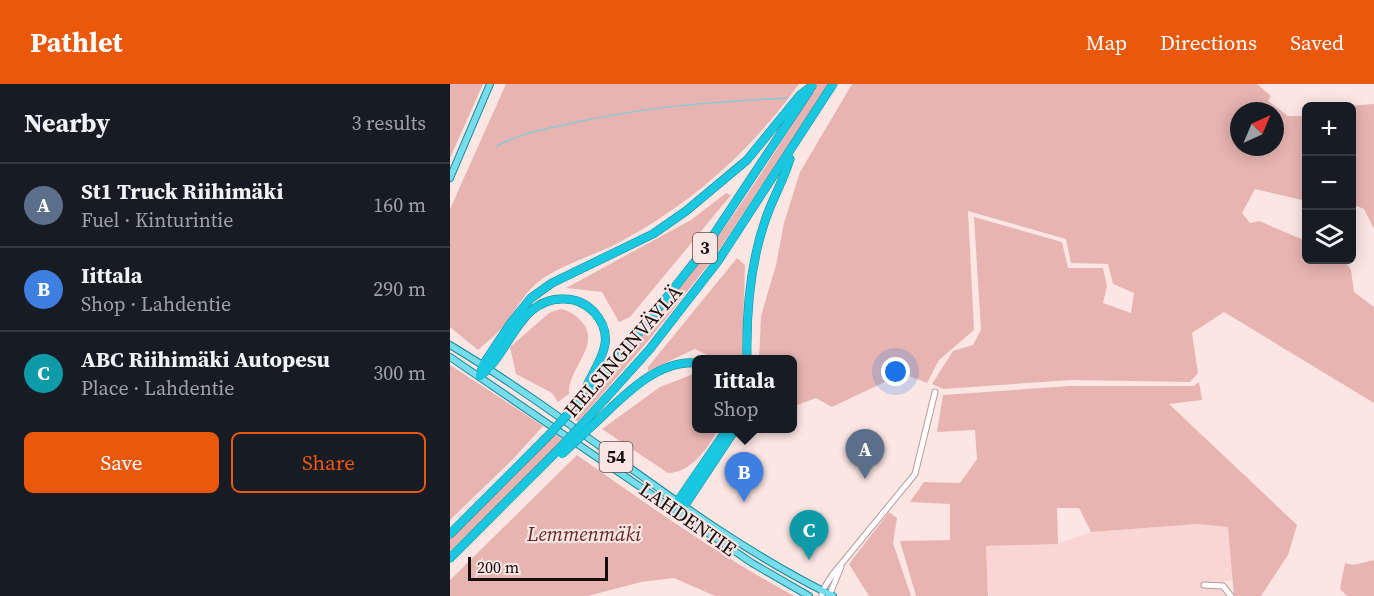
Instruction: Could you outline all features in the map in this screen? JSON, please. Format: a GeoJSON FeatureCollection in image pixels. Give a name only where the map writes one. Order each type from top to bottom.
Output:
{"type":"FeatureCollection","features":[{"type":"Feature","properties":{"kind":"highway","name":"HELSINGINVÄYLÄ"},"geometry":{"type":"LineString","coordinates":[[450,558],[591,421],[685,306],[743,226],[833,84]]}},
{"type":"Feature","properties":{"kind":"highway","name":"HELSINGINVÄYLÄ"},"geometry":{"type":"LineString","coordinates":[[450,534],[549,435],[633,340],[701,254],[813,85]]}},
{"type":"Feature","properties":{"kind":"highway"},"geometry":{"type":"LineString","coordinates":[[480,376],[531,298],[552,283],[653,234],[686,212],[747,160],[800,95],[813,85]]}},
{"type":"Feature","properties":{"kind":"highway"},"geometry":{"type":"LineString","coordinates":[[747,355],[749,295],[756,255],[766,217],[792,151]]}},
{"type":"Feature","properties":{"kind":"highway"},"geometry":{"type":"LineString","coordinates":[[486,367],[531,311],[554,299],[576,301],[596,314],[606,341],[602,360],[581,400]]}},
{"type":"Feature","properties":{"kind":"highway"},"geometry":{"type":"LineString","coordinates":[[591,421],[632,389],[663,369],[692,363]]}},
{"type":"Feature","properties":{"kind":"highway"},"geometry":{"type":"LineString","coordinates":[[676,511],[725,433]]}},
{"type":"Feature","properties":{"kind":"highway"},"geometry":{"type":"LineString","coordinates":[[681,503],[733,433]]}},
{"type":"Feature","properties":{"kind":"main road"},"geometry":{"type":"LineString","coordinates":[[450,178],[490,84]]}},
{"type":"Feature","properties":{"kind":"main road","name":"LAHDENTIE"},"geometry":{"type":"LineString","coordinates":[[450,345],[486,367],[681,503],[772,563],[831,596]]}},
{"type":"Feature","properties":{"kind":"main road","name":"LAHDENTIE"},"geometry":{"type":"LineString","coordinates":[[450,357],[752,563],[809,596]]}},
{"type":"Feature","properties":{"kind":"street"},"geometry":{"type":"LineString","coordinates":[[822,593],[915,474],[935,392]]}},
{"type":"Feature","properties":{"kind":"street"},"geometry":{"type":"LineString","coordinates":[[831,596],[842,565]]}},
{"type":"Feature","properties":{"kind":"street"},"geometry":{"type":"LineString","coordinates":[[1204,585],[1223,586],[1231,596]]}},
{"type":"Feature","properties":{"kind":"shaded area"},"geometry":{"type":"Polygon","coordinates":[[[1199,524],[1229,527],[1233,581],[1225,581],[1226,596],[989,596],[986,546],[1058,544],[1091,532],[1199,524]]]}},
{"type":"Feature","properties":{"kind":"green space"},"geometry":{"type":"Polygon","coordinates":[[[450,84],[483,84],[450,158],[450,84]]]}},
{"type":"Feature","properties":{"kind":"green space"},"geometry":{"type":"Polygon","coordinates":[[[506,84],[799,84],[760,132],[717,175],[643,229],[542,279],[526,295],[492,338],[478,350],[450,327],[450,209],[506,84]]]}},
{"type":"Feature","properties":{"kind":"green space"},"geometry":{"type":"Polygon","coordinates":[[[817,84],[828,84],[715,256],[649,340],[578,422],[571,415],[642,334],[693,271],[751,188],[817,84]]]}},
{"type":"Feature","properties":{"kind":"green space"},"geometry":{"type":"Polygon","coordinates":[[[852,84],[1257,84],[1271,96],[1269,102],[1230,102],[1230,156],[1284,156],[1284,113],[1288,116],[1302,116],[1302,200],[1255,189],[1242,213],[1250,223],[1259,221],[1302,239],[1302,264],[1347,264],[1351,270],[1354,292],[1374,307],[1374,403],[1224,312],[1192,333],[1198,373],[1190,382],[1071,380],[943,389],[932,384],[953,351],[973,345],[981,330],[974,217],[1062,242],[1068,268],[1103,268],[1107,286],[1103,303],[1131,313],[1134,293],[1113,284],[1108,264],[1071,263],[1066,239],[968,211],[974,330],[939,360],[927,383],[894,370],[891,379],[832,407],[816,398],[797,405],[797,355],[759,355],[761,316],[776,265],[784,223],[800,172],[852,84]]]}},
{"type":"Feature","properties":{"kind":"green space"},"geometry":{"type":"Polygon","coordinates":[[[1374,104],[1374,229],[1364,209],[1356,206],[1356,105],[1374,104]]]}},
{"type":"Feature","properties":{"kind":"green space"},"geometry":{"type":"Polygon","coordinates":[[[726,193],[731,195],[630,317],[619,322],[602,292],[566,288],[691,220],[726,193]]]}},
{"type":"Feature","properties":{"kind":"green space"},"geometry":{"type":"Polygon","coordinates":[[[737,258],[745,265],[742,355],[707,355],[695,349],[648,371],[648,367],[737,258]]]}},
{"type":"Feature","properties":{"kind":"green space"},"geometry":{"type":"Polygon","coordinates":[[[561,309],[573,314],[582,322],[588,339],[573,375],[569,394],[558,402],[552,393],[516,374],[510,347],[549,313],[561,309]]]}},
{"type":"Feature","properties":{"kind":"green space"},"geometry":{"type":"Polygon","coordinates":[[[450,365],[543,426],[514,458],[450,520],[450,365]]]}},
{"type":"Feature","properties":{"kind":"green space"},"geometry":{"type":"Polygon","coordinates":[[[692,375],[692,433],[716,433],[692,464],[676,472],[668,473],[602,429],[660,387],[692,375]]]}},
{"type":"Feature","properties":{"kind":"green space"},"geometry":{"type":"Polygon","coordinates":[[[1199,382],[1202,400],[1169,404],[1297,525],[1288,555],[1261,596],[1234,596],[1228,527],[1198,524],[1091,532],[1079,508],[1057,508],[1058,544],[986,546],[988,596],[916,596],[900,541],[950,540],[950,504],[910,502],[924,482],[960,483],[977,459],[975,430],[937,432],[943,395],[1070,386],[1194,386],[1199,382]]]}},
{"type":"Feature","properties":{"kind":"green space"},"geometry":{"type":"Polygon","coordinates":[[[555,434],[562,439],[549,454],[450,551],[450,539],[555,434]]]}},
{"type":"Feature","properties":{"kind":"green space","name":"Lemmenmäki"},"geometry":{"type":"Polygon","coordinates":[[[577,455],[711,547],[794,596],[715,596],[674,578],[641,582],[588,596],[450,596],[450,580],[577,455]]]}},
{"type":"Feature","properties":{"kind":"green space"},"geometry":{"type":"Polygon","coordinates":[[[889,512],[897,518],[893,543],[911,596],[869,596],[849,564],[889,512]]]}},
{"type":"Feature","properties":{"kind":"green space"},"geometry":{"type":"Polygon","coordinates":[[[1374,560],[1374,596],[1347,596],[1340,589],[1345,563],[1353,565],[1374,560]]]}},
{"type":"Feature","properties":{"kind":"waterway"},"geometry":{"type":"LineString","coordinates":[[497,146],[541,130],[623,113],[787,98]]}},
{"type":"Feature","properties":{"kind":"place","name":"St1 Truck Riihimäki"},"geometry":{"type":"Point","coordinates":[865,479]}},
{"type":"Feature","properties":{"kind":"place","name":"Iittala"},"geometry":{"type":"Point","coordinates":[744,502]}},
{"type":"Feature","properties":{"kind":"place","name":"ABC Riihimäki Autopesu"},"geometry":{"type":"Point","coordinates":[809,560]}}]}
